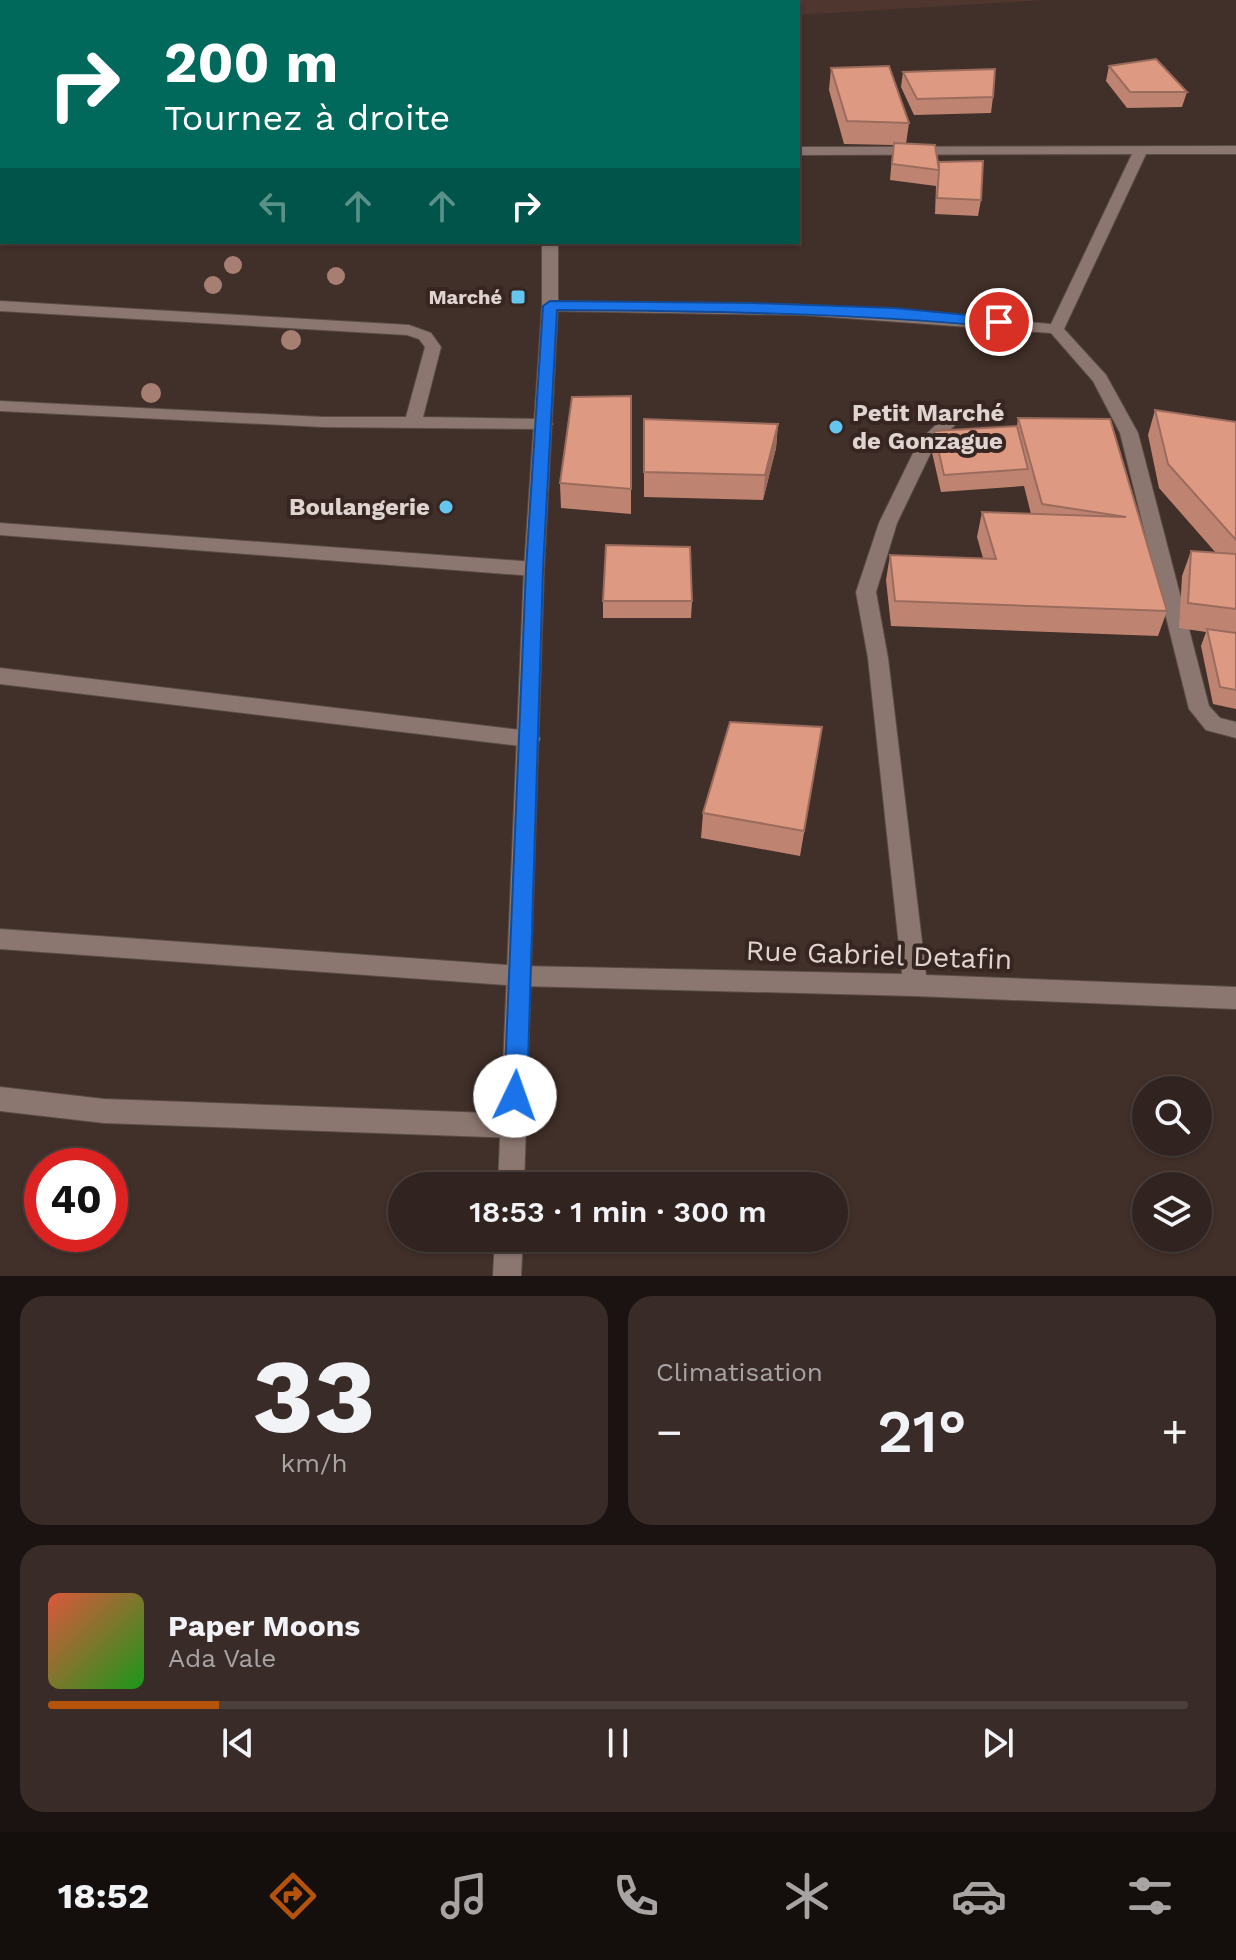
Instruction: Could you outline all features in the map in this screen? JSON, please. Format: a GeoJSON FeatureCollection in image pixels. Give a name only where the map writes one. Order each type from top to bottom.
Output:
{"type":"FeatureCollection","features":[{"type":"Feature","properties":{"kind":"street"},"geometry":{"type":"LineString","coordinates":[[1056,329],[1142,149]]}},
{"type":"Feature","properties":{"kind":"street"},"geometry":{"type":"LineString","coordinates":[[800,151],[1236,150]]}},
{"type":"Feature","properties":{"kind":"street"},"geometry":{"type":"LineString","coordinates":[[512,1172],[534,569],[550,306],[550,244]]}},
{"type":"Feature","properties":{"kind":"street"},"geometry":{"type":"LineString","coordinates":[[0,306],[409,330],[425,336],[433,347],[413,424]]}},
{"type":"Feature","properties":{"kind":"street"},"geometry":{"type":"LineString","coordinates":[[550,306],[723,306],[895,313],[1056,329],[1100,379],[1129,433],[1199,709],[1213,724],[1236,730]]}},
{"type":"Feature","properties":{"kind":"street"},"geometry":{"type":"LineString","coordinates":[[0,406],[413,424],[544,424]]}},
{"type":"Feature","properties":{"kind":"street"},"geometry":{"type":"LineString","coordinates":[[915,985],[878,658],[866,592],[888,523],[928,441],[946,425]]}},
{"type":"Feature","properties":{"kind":"street"},"geometry":{"type":"LineString","coordinates":[[0,529],[534,569]]}},
{"type":"Feature","properties":{"kind":"street"},"geometry":{"type":"LineString","coordinates":[[0,676],[529,739]]}},
{"type":"Feature","properties":{"kind":"street","name":"Rue Gabriel Detafin"},"geometry":{"type":"LineString","coordinates":[[0,939],[521,976],[915,985],[1236,998]]}},
{"type":"Feature","properties":{"kind":"street"},"geometry":{"type":"LineString","coordinates":[[0,1099],[104,1111],[514,1126]]}},
{"type":"Feature","properties":{"kind":"street"},"geometry":{"type":"LineString","coordinates":[[507,1276],[508,1252]]}},
{"type":"Feature","properties":{"kind":"shaded area"},"geometry":{"type":"Polygon","coordinates":[[[800,0],[1046,0],[800,15],[800,0]]]}},
{"type":"Feature","properties":{"kind":"building"},"geometry":{"type":"Polygon","coordinates":[[[1156,59],[1187,92],[1130,92],[1109,66],[1156,59]]]}},
{"type":"Feature","properties":{"kind":"building"},"geometry":{"type":"Polygon","coordinates":[[[889,66],[909,123],[847,121],[831,68],[889,66]]]}},
{"type":"Feature","properties":{"kind":"building"},"geometry":{"type":"Polygon","coordinates":[[[995,69],[993,97],[917,99],[903,72],[995,69]]]}},
{"type":"Feature","properties":{"kind":"building"},"geometry":{"type":"Polygon","coordinates":[[[894,143],[935,145],[939,170],[892,164],[894,143]]]}},
{"type":"Feature","properties":{"kind":"building"},"geometry":{"type":"Polygon","coordinates":[[[983,161],[981,200],[937,198],[939,162],[983,161]]]}},
{"type":"Feature","properties":{"kind":"building"},"geometry":{"type":"Polygon","coordinates":[[[631,396],[631,489],[560,483],[572,397],[631,396]]]}},
{"type":"Feature","properties":{"kind":"building"},"geometry":{"type":"Polygon","coordinates":[[[1155,410],[1236,422],[1236,540],[1168,464],[1155,410]]]}},
{"type":"Feature","properties":{"kind":"building"},"geometry":{"type":"Polygon","coordinates":[[[1018,418],[1110,419],[1167,611],[895,601],[890,555],[996,559],[982,512],[1126,517],[1042,504],[1018,418]]]}},
{"type":"Feature","properties":{"kind":"building"},"geometry":{"type":"Polygon","coordinates":[[[644,419],[778,424],[765,475],[644,472],[644,419]]]}},
{"type":"Feature","properties":{"kind":"building"},"geometry":{"type":"Polygon","coordinates":[[[1017,426],[1028,469],[944,475],[934,431],[1017,426]]]}},
{"type":"Feature","properties":{"kind":"building"},"geometry":{"type":"Polygon","coordinates":[[[606,545],[690,547],[692,601],[603,601],[606,545]]]}},
{"type":"Feature","properties":{"kind":"building"},"geometry":{"type":"Polygon","coordinates":[[[1191,551],[1236,554],[1236,609],[1188,603],[1191,551]]]}},
{"type":"Feature","properties":{"kind":"building"},"geometry":{"type":"Polygon","coordinates":[[[1207,629],[1236,633],[1236,690],[1220,687],[1207,629]]]}},
{"type":"Feature","properties":{"kind":"building"},"geometry":{"type":"Polygon","coordinates":[[[730,722],[822,727],[804,831],[703,813],[730,722]]]}},
{"type":"Feature","properties":{"kind":"place","name":"Marché"},"geometry":{"type":"Point","coordinates":[518,297]}},
{"type":"Feature","properties":{"kind":"place","name":"Petit Marché de Gonzague"},"geometry":{"type":"Point","coordinates":[836,427]}},
{"type":"Feature","properties":{"kind":"place","name":"Boulangerie"},"geometry":{"type":"Point","coordinates":[446,507]}},
{"type":"Feature","properties":{"kind":"route"},"geometry":{"type":"LineString","coordinates":[[515,1096],[534,569],[550,306],[752,307],[895,313],[999,322]]}}]}
